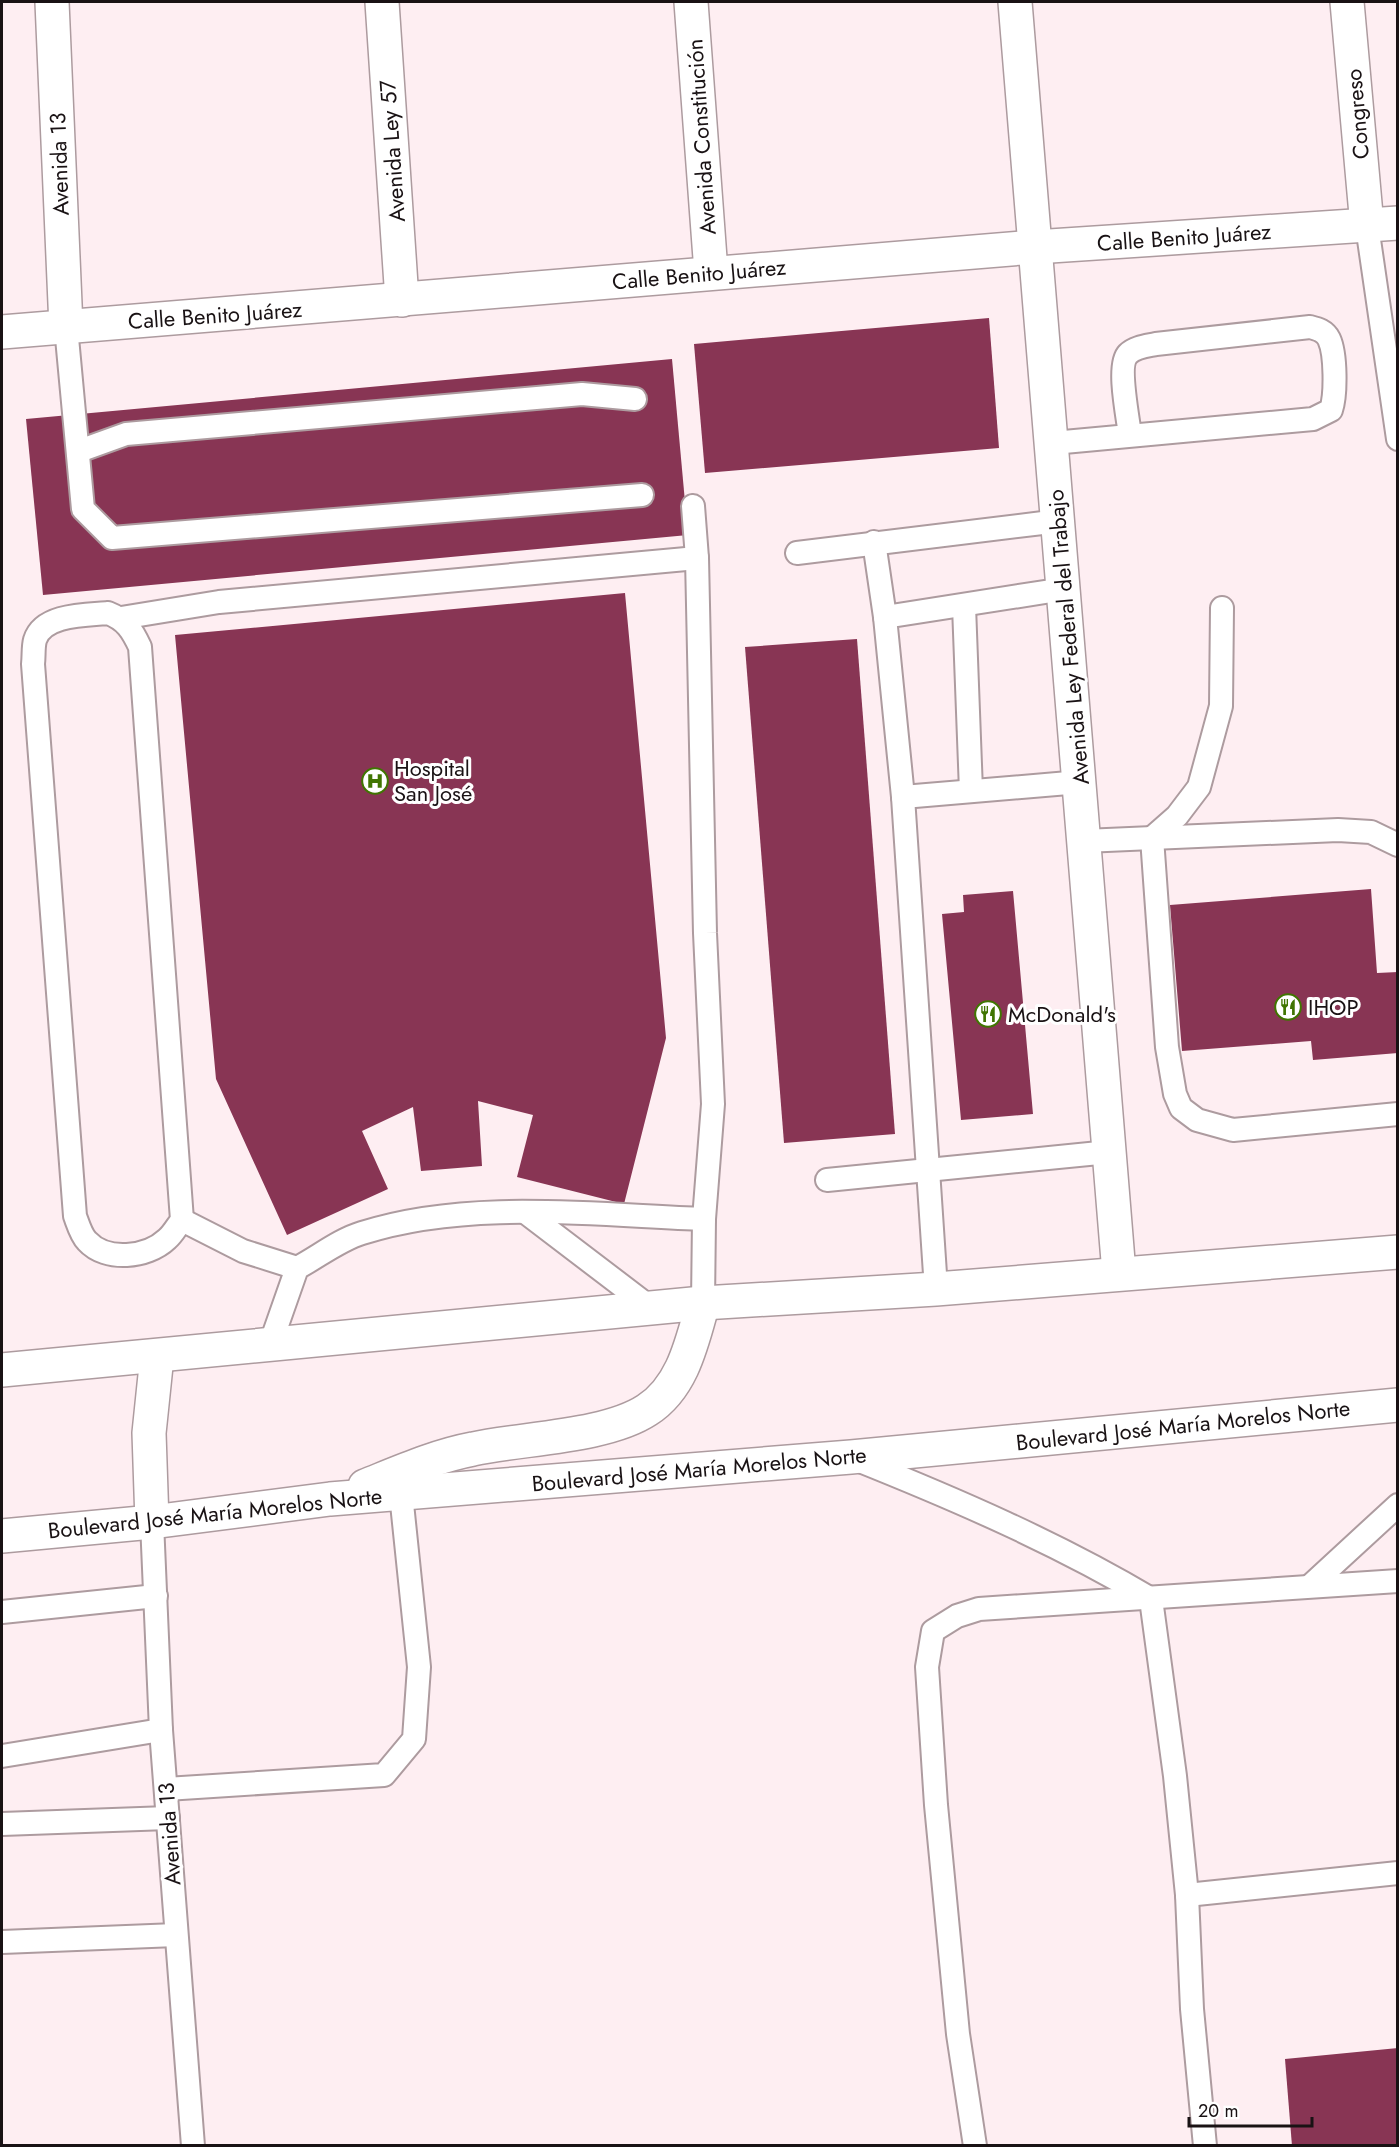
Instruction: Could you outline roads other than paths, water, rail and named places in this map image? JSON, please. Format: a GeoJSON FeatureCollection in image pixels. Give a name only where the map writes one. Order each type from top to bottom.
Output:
{"type":"FeatureCollection","features":[{"type":"Feature","properties":{"kind":"street","name":"Avenida 13"},"geometry":{"type":"LineString","coordinates":[[52,2],[66,327]]}},
{"type":"Feature","properties":{"kind":"street","name":"Avenida Ley 57"},"geometry":{"type":"LineString","coordinates":[[382,2],[402,300]]}},
{"type":"Feature","properties":{"kind":"street","name":"Avenida Constitución"},"geometry":{"type":"LineString","coordinates":[[691,2],[711,273]]}},
{"type":"Feature","properties":{"kind":"street","name":"Avenida Ley Federal del Trabajo"},"geometry":{"type":"LineString","coordinates":[[1015,2],[1053,442],[1119,1273]]}},
{"type":"Feature","properties":{"kind":"street","name":"Congreso"},"geometry":{"type":"LineString","coordinates":[[1347,2],[1382,224]]}},
{"type":"Feature","properties":{"kind":"street","name":"Calle Benito Juárez"},"geometry":{"type":"LineString","coordinates":[[2,332],[1035,247],[1382,224]]}},
{"type":"Feature","properties":{"kind":"street"},"geometry":{"type":"LineString","coordinates":[[2,1370],[703,1303],[936,1289],[1398,1252]]}},
{"type":"Feature","properties":{"kind":"street"},"geometry":{"type":"LineString","coordinates":[[330,1499],[470,1449],[617,1424],[647,1410],[669,1390],[688,1358],[703,1303]]}},
{"type":"Feature","properties":{"kind":"street"},"geometry":{"type":"LineString","coordinates":[[152,1522],[149,1433],[157,1356]]}},
{"type":"Feature","properties":{"kind":"street","name":"Boulevard José María Morelos Norte"},"geometry":{"type":"LineString","coordinates":[[2,1536],[152,1522],[330,1499],[851,1457],[1398,1405]]}},
{"type":"Feature","properties":{"kind":"lane"},"geometry":{"type":"LineString","coordinates":[[1382,224],[1398,439]]}},
{"type":"Feature","properties":{"kind":"lane"},"geometry":{"type":"LineString","coordinates":[[66,327],[83,509],[112,538],[642,495]]}},
{"type":"Feature","properties":{"kind":"lane"},"geometry":{"type":"LineString","coordinates":[[1053,442],[1312,419],[1323,415],[1331,410],[1334,400],[1329,338],[1321,330],[1310,327],[1156,344],[1138,349],[1128,354],[1122,364],[1130,435]]}},
{"type":"Feature","properties":{"kind":"lane"},"geometry":{"type":"LineString","coordinates":[[79,451],[126,434],[221,425],[582,394],[635,399]]}},
{"type":"Feature","properties":{"kind":"lane"},"geometry":{"type":"LineString","coordinates":[[693,506],[697,558],[705,933],[713,1104],[704,1219],[703,1303]]}},
{"type":"Feature","properties":{"kind":"lane"},"geometry":{"type":"LineString","coordinates":[[797,553],[1059,521]]}},
{"type":"Feature","properties":{"kind":"lane"},"geometry":{"type":"LineString","coordinates":[[874,542],[885,617],[903,797],[936,1289]]}},
{"type":"Feature","properties":{"kind":"lane"},"geometry":{"type":"LineString","coordinates":[[121,618],[219,602],[697,558]]}},
{"type":"Feature","properties":{"kind":"lane"},"geometry":{"type":"LineString","coordinates":[[885,617],[1064,589]]}},
{"type":"Feature","properties":{"kind":"lane"},"geometry":{"type":"LineString","coordinates":[[964,606],[971,791]]}},
{"type":"Feature","properties":{"kind":"lane"},"geometry":{"type":"LineString","coordinates":[[1152,838],[1177,816],[1199,787],[1221,706],[1222,608]]}},
{"type":"Feature","properties":{"kind":"lane"},"geometry":{"type":"LineString","coordinates":[[108,613],[121,618],[133,630],[140,647],[182,1220],[167,1239],[153,1249],[135,1254],[103,1254],[86,1240],[75,1216],[33,664],[36,638],[44,626],[80,616],[108,613]]}},
{"type":"Feature","properties":{"kind":"lane"},"geometry":{"type":"LineString","coordinates":[[903,797],[1080,782]]}},
{"type":"Feature","properties":{"kind":"lane"},"geometry":{"type":"LineString","coordinates":[[1084,841],[1338,830],[1371,832],[1398,845]]}},
{"type":"Feature","properties":{"kind":"lane"},"geometry":{"type":"LineString","coordinates":[[1152,838],[1167,1047],[1175,1094],[1181,1108],[1197,1120],[1233,1130],[1398,1114]]}},
{"type":"Feature","properties":{"kind":"lane"},"geometry":{"type":"LineString","coordinates":[[827,1180],[929,1172],[1109,1152]]}},
{"type":"Feature","properties":{"kind":"lane"},"geometry":{"type":"LineString","coordinates":[[270,1345],[297,1268],[359,1234],[404,1221],[525,1212],[704,1219]]}},
{"type":"Feature","properties":{"kind":"lane"},"geometry":{"type":"LineString","coordinates":[[525,1212],[651,1308]]}},
{"type":"Feature","properties":{"kind":"lane"},"geometry":{"type":"LineString","coordinates":[[182,1220],[243,1251],[297,1268]]}},
{"type":"Feature","properties":{"kind":"lane"},"geometry":{"type":"LineString","coordinates":[[851,1457],[928,1488],[1062,1551],[1150,1599]]}},
{"type":"Feature","properties":{"kind":"lane"},"geometry":{"type":"LineString","coordinates":[[166,1789],[384,1775],[414,1739],[419,1667],[401,1494]]}},
{"type":"Feature","properties":{"kind":"lane"},"geometry":{"type":"LineString","coordinates":[[1310,1586],[1398,1505]]}},
{"type":"Feature","properties":{"kind":"lane","name":"Avenida 13"},"geometry":{"type":"LineString","coordinates":[[152,1522],[161,1730],[193,2145]]}},
{"type":"Feature","properties":{"kind":"lane"},"geometry":{"type":"LineString","coordinates":[[975,2145],[958,2034],[936,1805],[927,1667],[933,1631],[957,1616],[979,1609],[1398,1581]]}},
{"type":"Feature","properties":{"kind":"lane"},"geometry":{"type":"LineString","coordinates":[[2,1612],[156,1596]]}},
{"type":"Feature","properties":{"kind":"lane"},"geometry":{"type":"LineString","coordinates":[[1150,1599],[1170,1722],[1187,1896],[1192,2009],[1205,2145]]}},
{"type":"Feature","properties":{"kind":"lane"},"geometry":{"type":"LineString","coordinates":[[2,1756],[161,1730]]}},
{"type":"Feature","properties":{"kind":"lane"},"geometry":{"type":"LineString","coordinates":[[2,1824],[168,1818]]}},
{"type":"Feature","properties":{"kind":"lane"},"geometry":{"type":"LineString","coordinates":[[1187,1896],[1398,1873]]}},
{"type":"Feature","properties":{"kind":"lane"},"geometry":{"type":"LineString","coordinates":[[2,1942],[176,1935]]}},
{"type":"Feature","properties":{"kind":"place","name":"Hospital San José"},"geometry":{"type":"Point","coordinates":[375,781]}},
{"type":"Feature","properties":{"kind":"place","name":"IHOP"},"geometry":{"type":"Point","coordinates":[1288,1007]}},
{"type":"Feature","properties":{"kind":"place","name":"McDonald's"},"geometry":{"type":"Point","coordinates":[988,1014]}}]}
